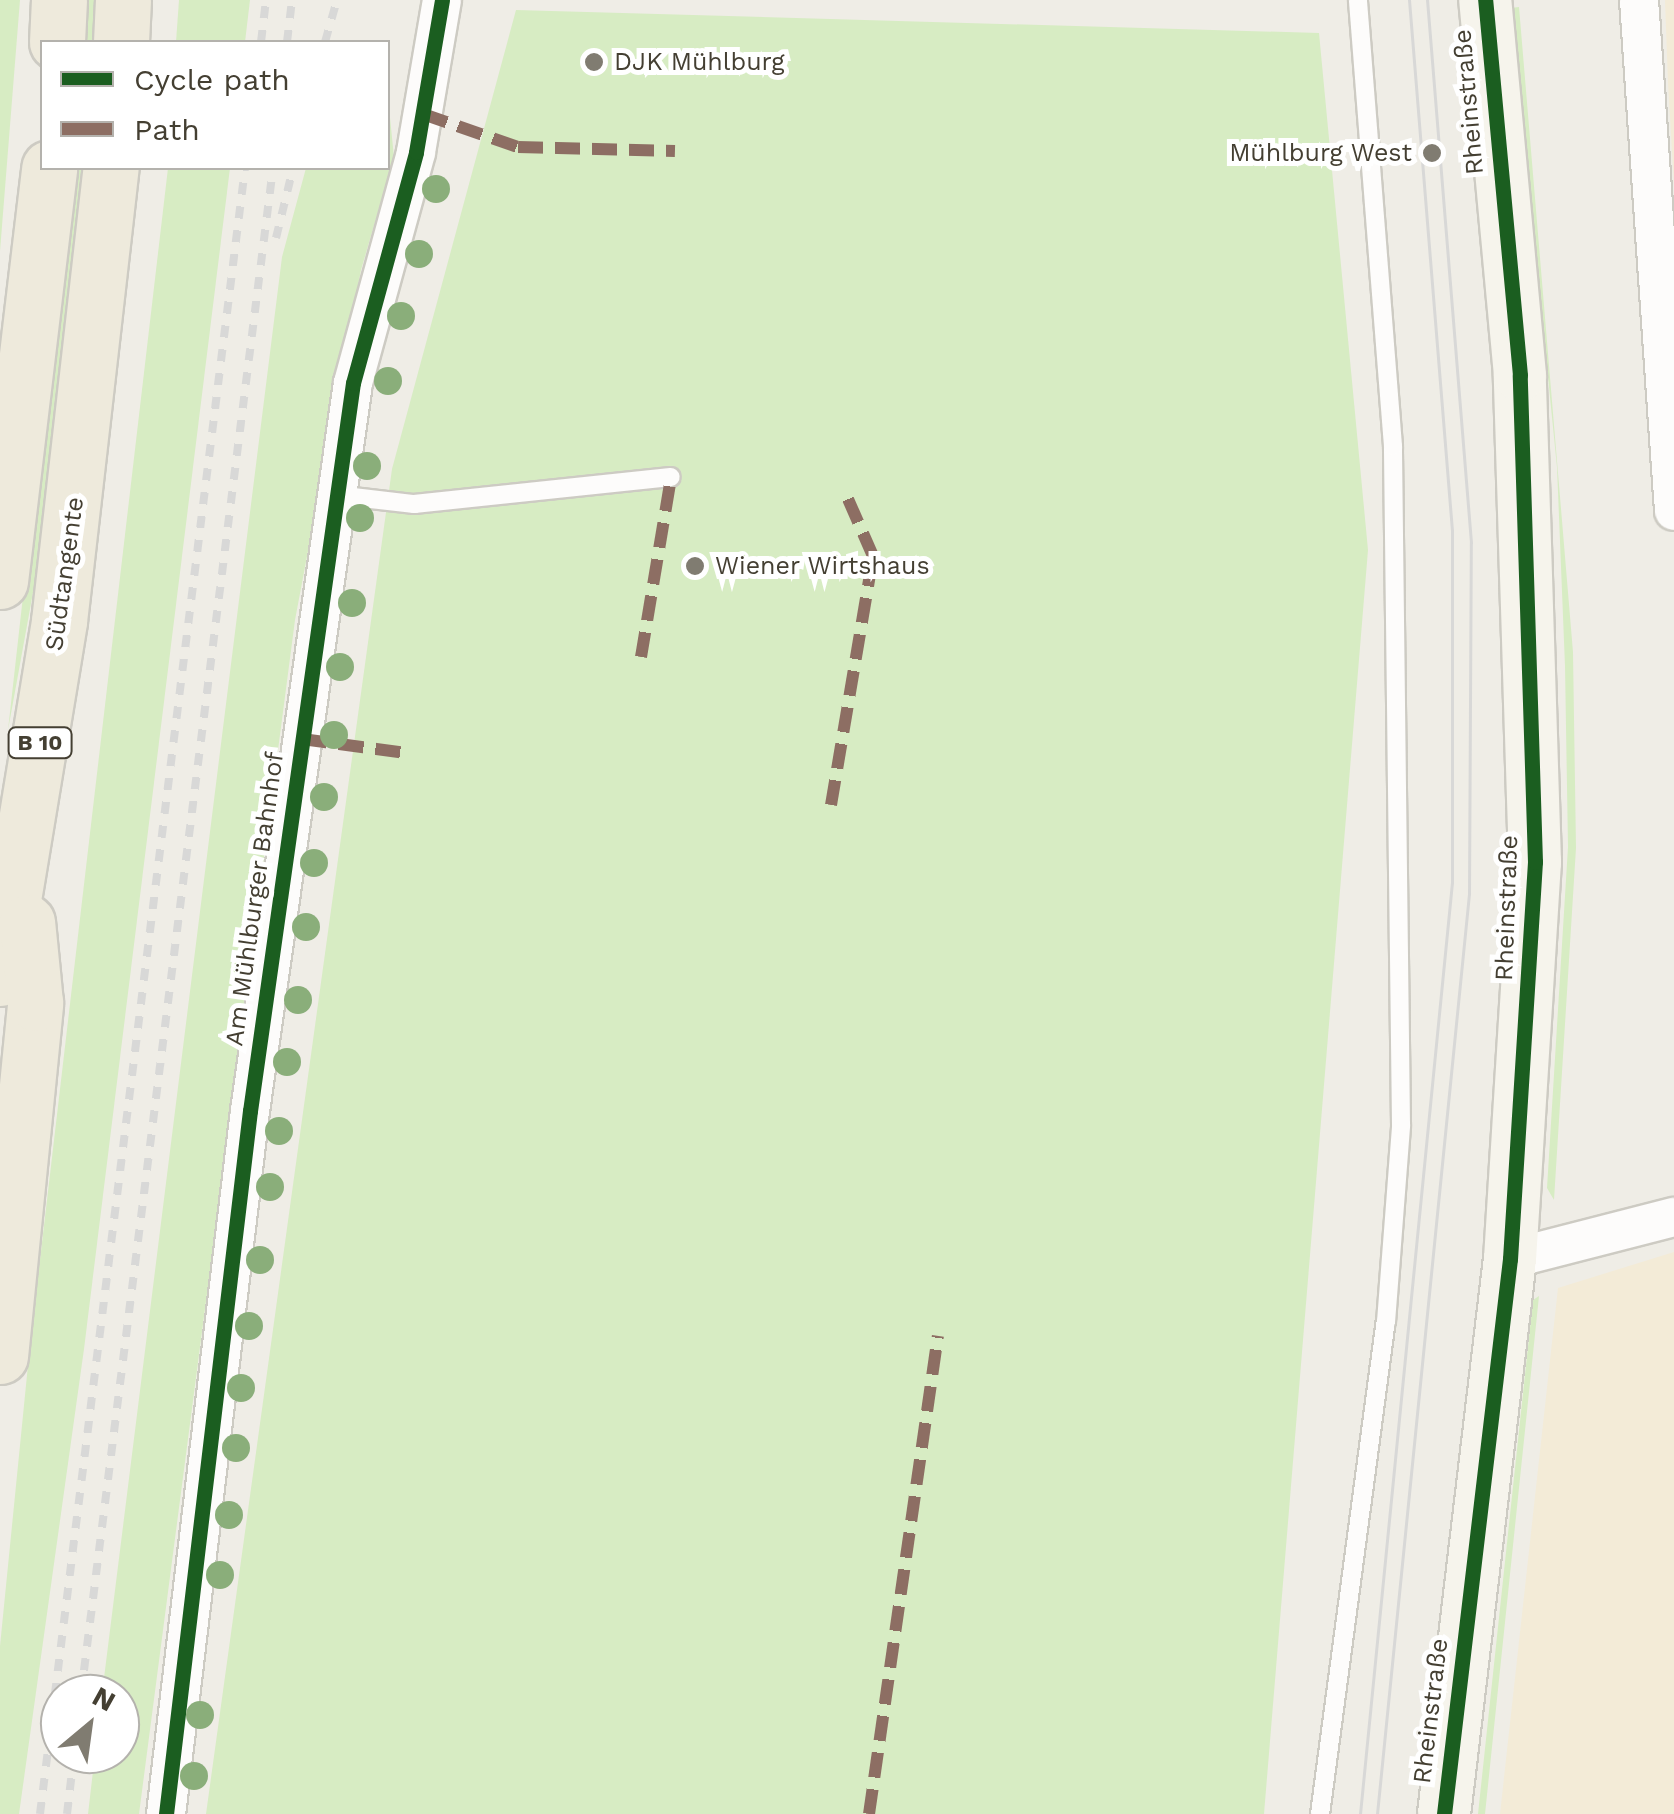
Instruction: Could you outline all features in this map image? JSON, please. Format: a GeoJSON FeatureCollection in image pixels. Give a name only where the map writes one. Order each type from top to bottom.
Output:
{"type":"FeatureCollection","features":[{"type":"Feature","properties":{"kind":"highway"},"geometry":{"type":"LineString","coordinates":[[56,40],[59,0]]}},
{"type":"Feature","properties":{"kind":"highway"},"geometry":{"type":"LineString","coordinates":[[121,40],[123,0]]}},
{"type":"Feature","properties":{"kind":"highway"},"geometry":{"type":"LineString","coordinates":[[0,581],[50,170]]}},
{"type":"Feature","properties":{"kind":"highway","name":"Südtangente"},"geometry":{"type":"LineString","coordinates":[[0,978],[22,864],[111,170]]}},
{"type":"Feature","properties":{"kind":"highway"},"geometry":{"type":"LineString","coordinates":[[0,1356],[35,1003],[22,864]]}},
{"type":"Feature","properties":{"kind":"main road","name":"Rheinstraße"},"geometry":{"type":"LineString","coordinates":[[1444,1814],[1510,1259],[1534,882],[1534,640],[1485,0]]}},
{"type":"Feature","properties":{"kind":"street","name":"Am Mühlburger Bahnhof"},"geometry":{"type":"LineString","coordinates":[[166,1814],[353,383],[416,152],[442,0]]}},
{"type":"Feature","properties":{"kind":"street"},"geometry":{"type":"LineString","coordinates":[[1639,0],[1674,511]]}},
{"type":"Feature","properties":{"kind":"street"},"geometry":{"type":"LineString","coordinates":[[1510,1259],[1674,1217]]}},
{"type":"Feature","properties":{"kind":"lane"},"geometry":{"type":"LineString","coordinates":[[1320,1814],[1386,1322],[1400,1125],[1393,446],[1358,0]]}},
{"type":"Feature","properties":{"kind":"lane"},"geometry":{"type":"LineString","coordinates":[[336,495],[414,504],[671,477]]}},
{"type":"Feature","properties":{"kind":"shaded area"},"geometry":{"type":"Polygon","coordinates":[[[1665,0],[1674,0],[1674,185],[1668,83],[1665,0]]]}},
{"type":"Feature","properties":{"kind":"shaded area"},"geometry":{"type":"Polygon","coordinates":[[[1674,1252],[1674,1814],[1500,1814],[1558,1288],[1674,1252]]]}},
{"type":"Feature","properties":{"kind":"green space"},"geometry":{"type":"Polygon","coordinates":[[[0,0],[20,0],[0,251],[0,0]]]}},
{"type":"Feature","properties":{"kind":"green space"},"geometry":{"type":"Polygon","coordinates":[[[82,0],[97,0],[95,40],[80,40],[82,0]]]}},
{"type":"Feature","properties":{"kind":"green space"},"geometry":{"type":"Polygon","coordinates":[[[179,0],[250,0],[245,40],[176,40],[179,0]]]}},
{"type":"Feature","properties":{"kind":"green space"},"geometry":{"type":"Polygon","coordinates":[[[1519,7],[1573,652],[1576,848],[1554,1200],[1547,1188],[1568,847],[1565,666],[1557,467],[1511,8],[1519,7]]]}},
{"type":"Feature","properties":{"kind":"green space"},"geometry":{"type":"Polygon","coordinates":[[[516,10],[1319,33],[1368,550],[1264,1814],[206,1814],[392,469],[516,10]]]}},
{"type":"Feature","properties":{"kind":"green space"},"geometry":{"type":"Polygon","coordinates":[[[390,118],[394,157],[361,270],[295,620],[139,1814],[88,1814],[93,1774],[140,1774],[140,1674],[105,1674],[282,257],[305,170],[390,170],[390,118]]]}},
{"type":"Feature","properties":{"kind":"green space"},"geometry":{"type":"Polygon","coordinates":[[[71,170],[86,170],[44,532],[8,730],[71,170]]]}},
{"type":"Feature","properties":{"kind":"green space"},"geometry":{"type":"Polygon","coordinates":[[[168,170],[230,170],[84,1349],[19,1814],[0,1814],[0,1646],[30,1345],[168,170]]]}},
{"type":"Feature","properties":{"kind":"green space"},"geometry":{"type":"Polygon","coordinates":[[[1539,1296],[1485,1814],[1478,1814],[1533,1300],[1539,1296]]]}},
{"type":"Feature","properties":{"kind":"tram line"},"geometry":{"type":"LineString","coordinates":[[1360,1814],[1452,883],[1452,531],[1409,0]]}},
{"type":"Feature","properties":{"kind":"tram line"},"geometry":{"type":"LineString","coordinates":[[1377,1814],[1469,894],[1471,543],[1427,0]]}},
{"type":"Feature","properties":{"kind":"railway"},"geometry":{"type":"LineString","coordinates":[[261,40],[266,0]]}},
{"type":"Feature","properties":{"kind":"railway"},"geometry":{"type":"LineString","coordinates":[[287,40],[292,0]]}},
{"type":"Feature","properties":{"kind":"railway"},"geometry":{"type":"LineString","coordinates":[[326,40],[337,0]]}},
{"type":"Feature","properties":{"kind":"railway"},"geometry":{"type":"LineString","coordinates":[[40,1814],[245,170]]}},
{"type":"Feature","properties":{"kind":"railway"},"geometry":{"type":"LineString","coordinates":[[84,1674],[273,170]]}},
{"type":"Feature","properties":{"kind":"railway"},"geometry":{"type":"LineString","coordinates":[[276,238],[293,170]]}},
{"type":"Feature","properties":{"kind":"railway"},"geometry":{"type":"LineString","coordinates":[[67,1814],[72,1774]]}},
{"type":"Feature","properties":{"kind":"marked path"},"geometry":{"type":"LineString","coordinates":[[423,114],[518,147],[675,151]]}},
{"type":"Feature","properties":{"kind":"marked path"},"geometry":{"type":"LineString","coordinates":[[641,657],[671,477]]}},
{"type":"Feature","properties":{"kind":"marked path"},"geometry":{"type":"LineString","coordinates":[[831,805],[873,556],[844,490]]}},
{"type":"Feature","properties":{"kind":"marked path"},"geometry":{"type":"LineString","coordinates":[[302,739],[406,753]]}},
{"type":"Feature","properties":{"kind":"marked path"},"geometry":{"type":"LineString","coordinates":[[869,1814],[938,1336]]}},
{"type":"Feature","properties":{"kind":"cycle path"},"geometry":{"type":"LineString","coordinates":[[166,1814],[250,1111],[353,383],[416,152],[442,0]]}},
{"type":"Feature","properties":{"kind":"cycle path"},"geometry":{"type":"LineString","coordinates":[[1444,1814],[1510,1259],[1535,862],[1520,375],[1485,0]]}},
{"type":"Feature","properties":{"kind":"place","name":"DJK Mühlburg"},"geometry":{"type":"Point","coordinates":[594,62]}},
{"type":"Feature","properties":{"kind":"place","name":"Mühlburg West"},"geometry":{"type":"Point","coordinates":[1432,153]}},
{"type":"Feature","properties":{"kind":"place","name":"Wiener Wirtshaus"},"geometry":{"type":"Point","coordinates":[695,566]}}]}
